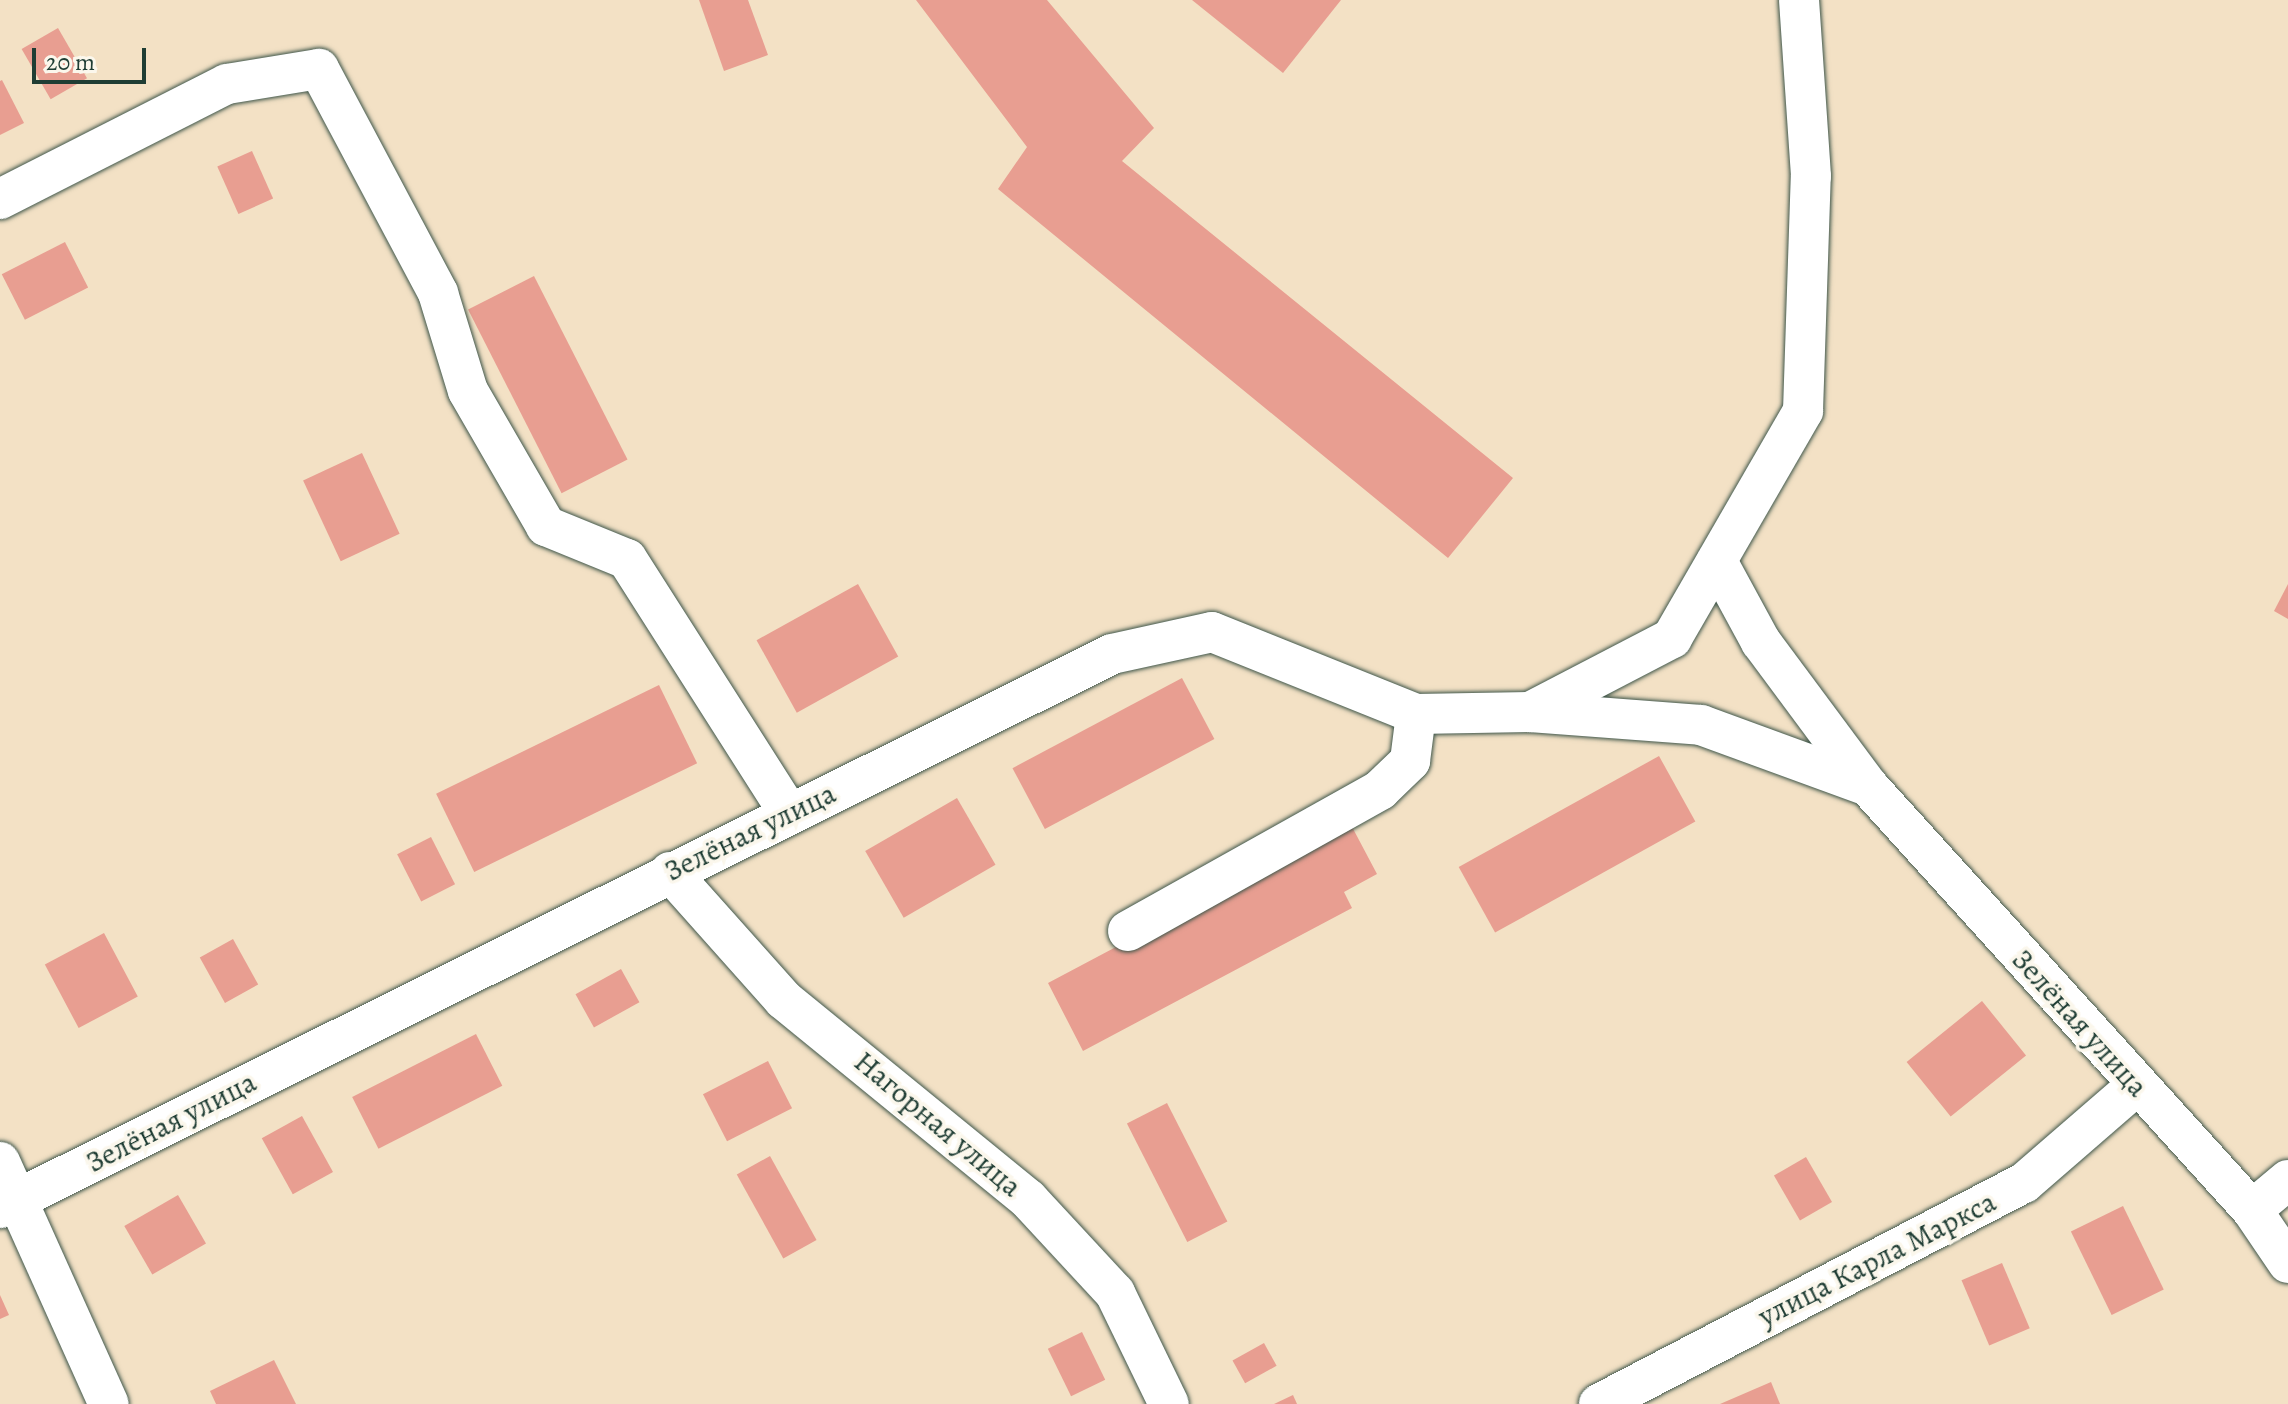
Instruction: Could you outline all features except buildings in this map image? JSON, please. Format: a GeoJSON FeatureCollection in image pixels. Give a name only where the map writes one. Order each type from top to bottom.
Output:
{"type":"FeatureCollection","features":[{"type":"Feature","properties":{"kind":"street"},"geometry":{"type":"LineString","coordinates":[[1530,712],[1672,638],[1803,411],[1811,176],[1799,0]]}},
{"type":"Feature","properties":{"kind":"street"},"geometry":{"type":"LineString","coordinates":[[0,199],[227,84],[319,69],[438,293],[468,391],[546,526],[627,559],[789,813]]}},
{"type":"Feature","properties":{"kind":"street","name":"Зелёная улица"},"geometry":{"type":"LineString","coordinates":[[1717,561],[1761,642],[1868,786],[2136,1086],[2252,1210],[2288,1263]]}},
{"type":"Feature","properties":{"kind":"street","name":"Зелёная улица"},"geometry":{"type":"LineString","coordinates":[[9,1204],[1112,654],[1212,632],[1416,714],[1530,712],[1701,725],[1868,786]]}},
{"type":"Feature","properties":{"kind":"street"},"geometry":{"type":"LineString","coordinates":[[1128,931],[1380,790],[1410,761],[1416,714]]}},
{"type":"Feature","properties":{"kind":"street","name":"Нагорная улица"},"geometry":{"type":"LineString","coordinates":[[670,872],[784,1000],[1037,1209],[1115,1293],[1169,1404]]}},
{"type":"Feature","properties":{"kind":"street","name":"улица Карла Маркса"},"geometry":{"type":"LineString","coordinates":[[1599,1404],[2024,1183],[2136,1086]]}},
{"type":"Feature","properties":{"kind":"street"},"geometry":{"type":"LineString","coordinates":[[0,1162],[9,1204],[109,1404]]}},
{"type":"Feature","properties":{"kind":"street"},"geometry":{"type":"LineString","coordinates":[[2252,1210],[2288,1180]]}}]}
